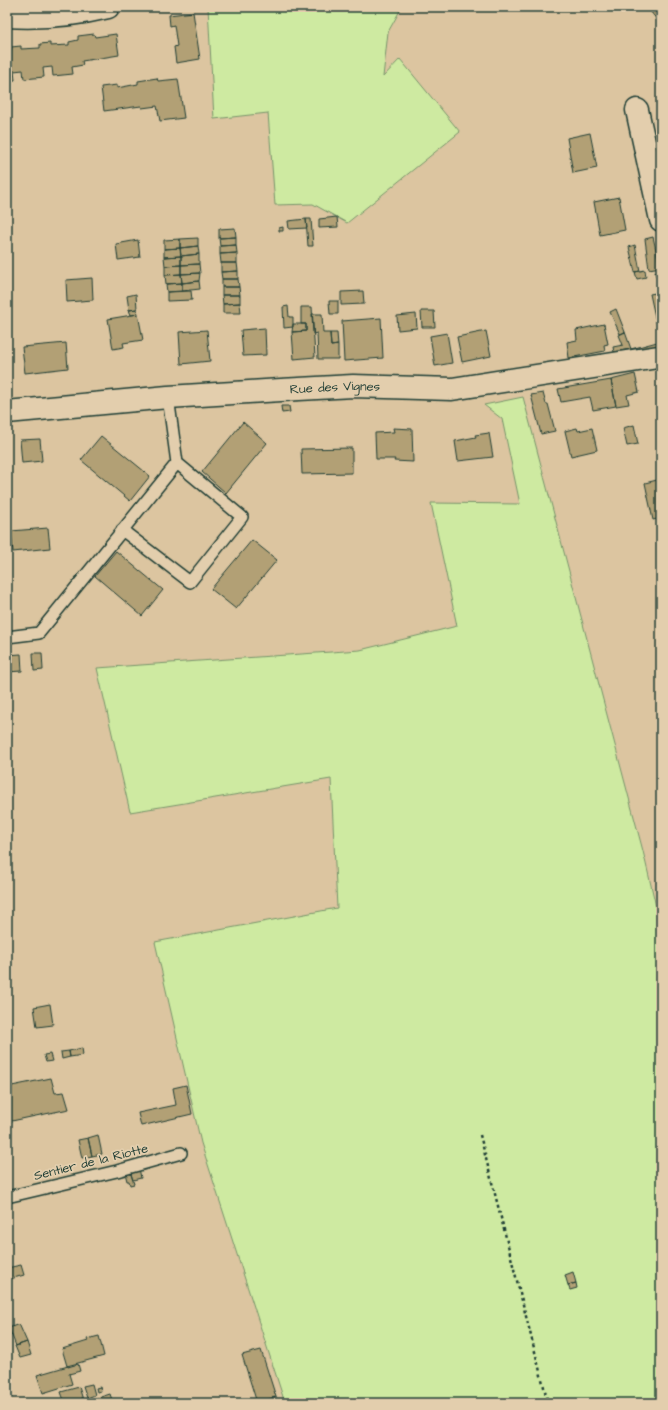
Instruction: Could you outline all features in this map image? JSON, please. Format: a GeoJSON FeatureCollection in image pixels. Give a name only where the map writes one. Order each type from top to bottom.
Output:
{"type":"FeatureCollection","features":[{"type":"Feature","properties":{"kind":"street"},"geometry":{"type":"LineString","coordinates":[[7,16],[35,17],[89,12],[108,7]]}},
{"type":"Feature","properties":{"kind":"street"},"geometry":{"type":"LineString","coordinates":[[637,110],[661,220]]}},
{"type":"Feature","properties":{"kind":"street","name":"Rue des Vignes"},"geometry":{"type":"LineString","coordinates":[[7,412],[168,397],[353,386],[452,389],[658,357],[661,358]]}},
{"type":"Feature","properties":{"kind":"lane"},"geometry":{"type":"LineString","coordinates":[[122,530],[190,582],[242,517],[177,463],[168,397]]}},
{"type":"Feature","properties":{"kind":"lane"},"geometry":{"type":"LineString","coordinates":[[7,637],[39,633],[177,463]]}},
{"type":"Feature","properties":{"kind":"lane","name":"Sentier de la Riotte"},"geometry":{"type":"LineString","coordinates":[[7,1197],[117,1171],[181,1153]]}},
{"type":"Feature","properties":{"kind":"path"},"geometry":{"type":"LineString","coordinates":[[480,1135],[548,1403]]}},
{"type":"Feature","properties":{"kind":"green space"},"geometry":{"type":"Polygon","coordinates":[[[208,7],[402,7],[388,32],[383,77],[400,59],[460,132],[347,223],[313,204],[275,205],[268,113],[214,119],[208,7]]]}},
{"type":"Feature","properties":{"kind":"green space"},"geometry":{"type":"Polygon","coordinates":[[[523,397],[643,851],[661,928],[661,1403],[285,1403],[201,1143],[155,942],[337,908],[331,779],[130,812],[97,668],[360,650],[457,626],[431,503],[520,504],[502,419],[484,405],[523,397]]]}},
{"type":"Feature","properties":{"kind":"building"},"geometry":{"type":"Polygon","coordinates":[[[647,7],[661,7],[661,25],[647,7]]]}},
{"type":"Feature","properties":{"kind":"building"},"geometry":{"type":"Polygon","coordinates":[[[193,12],[200,59],[176,63],[174,47],[177,46],[174,25],[170,26],[169,15],[193,12]]]}},
{"type":"Feature","properties":{"kind":"building"},"geometry":{"type":"Polygon","coordinates":[[[94,34],[95,37],[116,34],[119,55],[82,61],[83,65],[72,67],[73,74],[53,76],[52,67],[43,68],[44,77],[24,79],[23,70],[14,71],[15,80],[7,81],[7,51],[11,50],[11,47],[21,46],[21,49],[40,48],[40,44],[50,43],[50,46],[69,45],[69,42],[78,40],[78,36],[94,34]]]}},
{"type":"Feature","properties":{"kind":"building"},"geometry":{"type":"Polygon","coordinates":[[[157,78],[158,81],[178,79],[184,118],[160,121],[157,106],[142,108],[141,106],[104,111],[101,87],[117,85],[117,88],[138,84],[138,81],[157,78]]]}},
{"type":"Feature","properties":{"kind":"building"},"geometry":{"type":"Polygon","coordinates":[[[590,133],[597,168],[573,173],[567,138],[590,133]]]}},
{"type":"Feature","properties":{"kind":"building"},"geometry":{"type":"Polygon","coordinates":[[[619,197],[625,230],[600,235],[594,202],[619,197]]]}},
{"type":"Feature","properties":{"kind":"building"},"geometry":{"type":"Polygon","coordinates":[[[337,217],[338,227],[319,228],[319,219],[337,217]]]}},
{"type":"Feature","properties":{"kind":"building"},"geometry":{"type":"Polygon","coordinates":[[[306,219],[307,228],[289,229],[288,221],[306,219]]]}},
{"type":"Feature","properties":{"kind":"building"},"geometry":{"type":"Polygon","coordinates":[[[306,219],[311,219],[313,246],[308,246],[306,219]]]}},
{"type":"Feature","properties":{"kind":"building"},"geometry":{"type":"Polygon","coordinates":[[[283,227],[283,231],[279,231],[279,228],[283,227]]]}},
{"type":"Feature","properties":{"kind":"building"},"geometry":{"type":"Polygon","coordinates":[[[235,228],[236,237],[219,238],[219,229],[235,228]]]}},
{"type":"Feature","properties":{"kind":"building"},"geometry":{"type":"Polygon","coordinates":[[[236,237],[236,245],[220,246],[219,238],[236,237]]]}},
{"type":"Feature","properties":{"kind":"building"},"geometry":{"type":"Polygon","coordinates":[[[653,237],[660,267],[649,269],[645,239],[653,237]]]}},
{"type":"Feature","properties":{"kind":"building"},"geometry":{"type":"Polygon","coordinates":[[[198,238],[198,246],[180,248],[180,239],[198,238]]]}},
{"type":"Feature","properties":{"kind":"building"},"geometry":{"type":"Polygon","coordinates":[[[180,239],[180,248],[164,249],[164,240],[180,239]]]}},
{"type":"Feature","properties":{"kind":"building"},"geometry":{"type":"Polygon","coordinates":[[[138,240],[140,257],[118,260],[116,244],[138,240]]]}},
{"type":"Feature","properties":{"kind":"building"},"geometry":{"type":"Polygon","coordinates":[[[236,245],[237,253],[220,254],[220,246],[236,245]]]}},
{"type":"Feature","properties":{"kind":"building"},"geometry":{"type":"Polygon","coordinates":[[[635,245],[640,271],[635,272],[629,247],[635,245]]]}},
{"type":"Feature","properties":{"kind":"building"},"geometry":{"type":"Polygon","coordinates":[[[198,246],[199,254],[181,256],[180,248],[198,246]]]}},
{"type":"Feature","properties":{"kind":"building"},"geometry":{"type":"Polygon","coordinates":[[[180,248],[181,256],[164,257],[164,249],[180,248]]]}},
{"type":"Feature","properties":{"kind":"building"},"geometry":{"type":"Polygon","coordinates":[[[237,253],[237,263],[221,263],[220,254],[237,253]]]}},
{"type":"Feature","properties":{"kind":"building"},"geometry":{"type":"Polygon","coordinates":[[[199,254],[199,264],[181,265],[181,256],[199,254]]]}},
{"type":"Feature","properties":{"kind":"building"},"geometry":{"type":"Polygon","coordinates":[[[181,256],[181,265],[165,266],[164,257],[181,256]]]}},
{"type":"Feature","properties":{"kind":"building"},"geometry":{"type":"Polygon","coordinates":[[[221,263],[237,263],[238,271],[221,272],[221,263]]]}},
{"type":"Feature","properties":{"kind":"building"},"geometry":{"type":"Polygon","coordinates":[[[199,264],[200,273],[181,274],[181,265],[199,264]]]}},
{"type":"Feature","properties":{"kind":"building"},"geometry":{"type":"Polygon","coordinates":[[[181,265],[181,274],[165,275],[165,266],[181,265]]]}},
{"type":"Feature","properties":{"kind":"building"},"geometry":{"type":"Polygon","coordinates":[[[645,270],[646,277],[637,279],[635,272],[645,270]]]}},
{"type":"Feature","properties":{"kind":"building"},"geometry":{"type":"Polygon","coordinates":[[[238,271],[238,279],[222,279],[221,272],[238,271]]]}},
{"type":"Feature","properties":{"kind":"building"},"geometry":{"type":"Polygon","coordinates":[[[658,271],[659,275],[656,276],[655,272],[658,271]]]}},
{"type":"Feature","properties":{"kind":"building"},"geometry":{"type":"Polygon","coordinates":[[[200,273],[199,281],[182,283],[181,274],[200,273]]]}},
{"type":"Feature","properties":{"kind":"building"},"geometry":{"type":"Polygon","coordinates":[[[181,274],[182,283],[166,284],[165,275],[181,274]]]}},
{"type":"Feature","properties":{"kind":"building"},"geometry":{"type":"Polygon","coordinates":[[[92,278],[93,300],[67,302],[66,280],[92,278]]]}},
{"type":"Feature","properties":{"kind":"building"},"geometry":{"type":"Polygon","coordinates":[[[222,279],[238,279],[239,287],[222,287],[222,279]]]}},
{"type":"Feature","properties":{"kind":"building"},"geometry":{"type":"Polygon","coordinates":[[[199,281],[200,289],[182,291],[182,283],[199,281]]]}},
{"type":"Feature","properties":{"kind":"building"},"geometry":{"type":"Polygon","coordinates":[[[182,283],[182,291],[167,292],[166,284],[182,283]]]}},
{"type":"Feature","properties":{"kind":"building"},"geometry":{"type":"Polygon","coordinates":[[[222,287],[239,287],[240,295],[222,295],[222,287]]]}},
{"type":"Feature","properties":{"kind":"building"},"geometry":{"type":"Polygon","coordinates":[[[191,291],[192,300],[167,301],[167,292],[191,291]]]}},
{"type":"Feature","properties":{"kind":"building"},"geometry":{"type":"Polygon","coordinates":[[[363,291],[364,304],[341,305],[341,292],[363,291]]]}},
{"type":"Feature","properties":{"kind":"building"},"geometry":{"type":"Polygon","coordinates":[[[661,292],[661,339],[660,340],[650,294],[661,292]]]}},
{"type":"Feature","properties":{"kind":"building"},"geometry":{"type":"Polygon","coordinates":[[[136,294],[137,309],[129,310],[127,296],[136,294]]]}},
{"type":"Feature","properties":{"kind":"building"},"geometry":{"type":"Polygon","coordinates":[[[222,295],[240,295],[240,303],[223,304],[222,295]]]}},
{"type":"Feature","properties":{"kind":"building"},"geometry":{"type":"Polygon","coordinates":[[[329,301],[338,301],[338,314],[330,314],[329,301]]]}},
{"type":"Feature","properties":{"kind":"building"},"geometry":{"type":"Polygon","coordinates":[[[240,303],[241,313],[223,313],[223,304],[240,303]]]}},
{"type":"Feature","properties":{"kind":"building"},"geometry":{"type":"Polygon","coordinates":[[[288,306],[289,317],[293,317],[293,327],[284,328],[283,307],[288,306]]]}},
{"type":"Feature","properties":{"kind":"building"},"geometry":{"type":"Polygon","coordinates":[[[301,307],[312,307],[315,357],[294,359],[292,332],[306,331],[306,324],[301,324],[301,307]]]}},
{"type":"Feature","properties":{"kind":"building"},"geometry":{"type":"Polygon","coordinates":[[[137,309],[138,314],[131,315],[129,310],[137,309]]]}},
{"type":"Feature","properties":{"kind":"building"},"geometry":{"type":"Polygon","coordinates":[[[616,309],[625,332],[620,334],[610,312],[616,309]]]}},
{"type":"Feature","properties":{"kind":"building"},"geometry":{"type":"Polygon","coordinates":[[[421,311],[434,311],[435,327],[422,327],[421,311]]]}},
{"type":"Feature","properties":{"kind":"building"},"geometry":{"type":"Polygon","coordinates":[[[138,314],[143,340],[123,343],[124,347],[113,349],[108,319],[138,314]]]}},
{"type":"Feature","properties":{"kind":"building"},"geometry":{"type":"Polygon","coordinates":[[[312,314],[322,314],[323,333],[330,333],[331,346],[338,345],[338,359],[318,359],[317,333],[313,334],[312,314]]]}},
{"type":"Feature","properties":{"kind":"building"},"geometry":{"type":"Polygon","coordinates":[[[416,314],[417,328],[398,330],[397,316],[416,314]]]}},
{"type":"Feature","properties":{"kind":"building"},"geometry":{"type":"Polygon","coordinates":[[[381,318],[383,358],[344,361],[342,321],[381,318]]]}},
{"type":"Feature","properties":{"kind":"building"},"geometry":{"type":"Polygon","coordinates":[[[293,324],[306,324],[306,331],[292,332],[293,324]]]}},
{"type":"Feature","properties":{"kind":"building"},"geometry":{"type":"Polygon","coordinates":[[[604,324],[608,344],[604,345],[605,351],[569,358],[567,342],[577,340],[576,330],[604,324]]]}},
{"type":"Feature","properties":{"kind":"building"},"geometry":{"type":"Polygon","coordinates":[[[265,328],[266,355],[243,356],[241,330],[265,328]]]}},
{"type":"Feature","properties":{"kind":"building"},"geometry":{"type":"Polygon","coordinates":[[[207,330],[210,361],[181,364],[179,332],[207,330]]]}},
{"type":"Feature","properties":{"kind":"building"},"geometry":{"type":"Polygon","coordinates":[[[486,331],[491,356],[462,362],[457,337],[486,331]]]}},
{"type":"Feature","properties":{"kind":"building"},"geometry":{"type":"Polygon","coordinates":[[[625,332],[631,349],[614,352],[613,347],[623,345],[619,335],[625,332]]]}},
{"type":"Feature","properties":{"kind":"building"},"geometry":{"type":"Polygon","coordinates":[[[330,333],[337,333],[338,345],[331,346],[330,333]]]}},
{"type":"Feature","properties":{"kind":"building"},"geometry":{"type":"Polygon","coordinates":[[[447,333],[452,363],[435,366],[430,336],[447,333]]]}},
{"type":"Feature","properties":{"kind":"building"},"geometry":{"type":"Polygon","coordinates":[[[661,341],[661,351],[632,357],[631,349],[661,341]]]}},
{"type":"Feature","properties":{"kind":"building"},"geometry":{"type":"Polygon","coordinates":[[[66,343],[68,368],[25,373],[22,347],[66,343]]]}},
{"type":"Feature","properties":{"kind":"building"},"geometry":{"type":"Polygon","coordinates":[[[635,374],[639,392],[627,395],[629,404],[616,406],[611,380],[635,374]]]}},
{"type":"Feature","properties":{"kind":"building"},"geometry":{"type":"Polygon","coordinates":[[[611,380],[616,406],[593,410],[590,397],[561,402],[558,389],[611,380]]]}},
{"type":"Feature","properties":{"kind":"building"},"geometry":{"type":"Polygon","coordinates":[[[543,393],[546,404],[548,404],[555,431],[541,434],[531,395],[543,393]]]}},
{"type":"Feature","properties":{"kind":"building"},"geometry":{"type":"Polygon","coordinates":[[[281,406],[289,406],[290,412],[282,413],[281,406]]]}},
{"type":"Feature","properties":{"kind":"building"},"geometry":{"type":"Polygon","coordinates":[[[243,422],[267,443],[226,493],[202,472],[243,422]]]}},
{"type":"Feature","properties":{"kind":"building"},"geometry":{"type":"Polygon","coordinates":[[[634,425],[638,444],[627,446],[623,428],[634,425]]]}},
{"type":"Feature","properties":{"kind":"building"},"geometry":{"type":"Polygon","coordinates":[[[393,428],[412,429],[413,462],[394,461],[395,459],[376,459],[375,433],[394,432],[393,428]]]}},
{"type":"Feature","properties":{"kind":"building"},"geometry":{"type":"Polygon","coordinates":[[[577,428],[578,431],[592,428],[597,450],[571,456],[565,431],[577,428]]]}},
{"type":"Feature","properties":{"kind":"building"},"geometry":{"type":"Polygon","coordinates":[[[489,433],[493,457],[458,461],[455,441],[476,437],[475,435],[489,433]]]}},
{"type":"Feature","properties":{"kind":"building"},"geometry":{"type":"Polygon","coordinates":[[[101,436],[150,476],[130,501],[81,460],[101,436]]]}},
{"type":"Feature","properties":{"kind":"building"},"geometry":{"type":"Polygon","coordinates":[[[40,439],[42,461],[22,463],[20,440],[40,439]]]}},
{"type":"Feature","properties":{"kind":"building"},"geometry":{"type":"Polygon","coordinates":[[[352,448],[352,473],[302,474],[301,449],[352,448]]]}},
{"type":"Feature","properties":{"kind":"building"},"geometry":{"type":"Polygon","coordinates":[[[661,479],[661,518],[653,520],[645,483],[661,479]]]}},
{"type":"Feature","properties":{"kind":"building"},"geometry":{"type":"Polygon","coordinates":[[[48,528],[50,548],[13,552],[11,531],[48,528]]]}},
{"type":"Feature","properties":{"kind":"building"},"geometry":{"type":"Polygon","coordinates":[[[252,540],[277,560],[236,609],[211,589],[252,540]]]}},
{"type":"Feature","properties":{"kind":"building"},"geometry":{"type":"Polygon","coordinates":[[[116,551],[163,590],[142,616],[95,576],[116,551]]]}},
{"type":"Feature","properties":{"kind":"building"},"geometry":{"type":"Polygon","coordinates":[[[33,653],[42,653],[43,670],[34,671],[33,653]]]}},
{"type":"Feature","properties":{"kind":"building"},"geometry":{"type":"Polygon","coordinates":[[[21,654],[22,671],[7,672],[7,655],[21,654]]]}},
{"type":"Feature","properties":{"kind":"building"},"geometry":{"type":"Polygon","coordinates":[[[50,1004],[53,1025],[37,1027],[34,1007],[50,1004]]]}},
{"type":"Feature","properties":{"kind":"building"},"geometry":{"type":"Polygon","coordinates":[[[82,1048],[83,1055],[70,1057],[69,1051],[82,1048]]]}},
{"type":"Feature","properties":{"kind":"building"},"geometry":{"type":"Polygon","coordinates":[[[69,1051],[70,1057],[62,1059],[61,1052],[69,1051]]]}},
{"type":"Feature","properties":{"kind":"building"},"geometry":{"type":"Polygon","coordinates":[[[50,1054],[52,1061],[46,1062],[44,1055],[50,1054]]]}},
{"type":"Feature","properties":{"kind":"building"},"geometry":{"type":"Polygon","coordinates":[[[51,1078],[55,1093],[64,1092],[69,1109],[7,1122],[7,1087],[51,1078]]]}},
{"type":"Feature","properties":{"kind":"building"},"geometry":{"type":"Polygon","coordinates":[[[186,1085],[192,1114],[141,1126],[138,1113],[176,1105],[173,1088],[186,1085]]]}},
{"type":"Feature","properties":{"kind":"building"},"geometry":{"type":"Polygon","coordinates":[[[98,1135],[102,1154],[92,1156],[88,1138],[98,1135]]]}},
{"type":"Feature","properties":{"kind":"building"},"geometry":{"type":"Polygon","coordinates":[[[88,1138],[92,1156],[82,1158],[78,1140],[88,1138]]]}},
{"type":"Feature","properties":{"kind":"building"},"geometry":{"type":"Polygon","coordinates":[[[139,1168],[141,1178],[133,1180],[130,1171],[139,1168]]]}},
{"type":"Feature","properties":{"kind":"building"},"geometry":{"type":"Polygon","coordinates":[[[130,1171],[134,1184],[130,1185],[129,1181],[127,1181],[125,1173],[130,1171]]]}},
{"type":"Feature","properties":{"kind":"building"},"geometry":{"type":"Polygon","coordinates":[[[21,1265],[24,1275],[7,1280],[7,1268],[21,1265]]]}},
{"type":"Feature","properties":{"kind":"building"},"geometry":{"type":"Polygon","coordinates":[[[573,1272],[576,1283],[568,1285],[565,1275],[573,1272]]]}},
{"type":"Feature","properties":{"kind":"building"},"geometry":{"type":"Polygon","coordinates":[[[576,1283],[577,1288],[570,1290],[568,1285],[576,1283]]]}},
{"type":"Feature","properties":{"kind":"building"},"geometry":{"type":"Polygon","coordinates":[[[19,1324],[27,1342],[16,1346],[9,1328],[19,1324]]]}},
{"type":"Feature","properties":{"kind":"building"},"geometry":{"type":"Polygon","coordinates":[[[99,1336],[104,1356],[67,1366],[62,1349],[99,1336]]]}},
{"type":"Feature","properties":{"kind":"building"},"geometry":{"type":"Polygon","coordinates":[[[27,1342],[31,1355],[20,1358],[15,1346],[27,1342]]]}},
{"type":"Feature","properties":{"kind":"building"},"geometry":{"type":"Polygon","coordinates":[[[261,1350],[276,1397],[257,1403],[242,1355],[261,1350]]]}},
{"type":"Feature","properties":{"kind":"building"},"geometry":{"type":"Polygon","coordinates":[[[78,1364],[80,1371],[69,1374],[72,1384],[43,1393],[37,1375],[78,1364]]]}},
{"type":"Feature","properties":{"kind":"building"},"geometry":{"type":"Polygon","coordinates":[[[7,1371],[11,1380],[7,1382],[7,1371]]]}},
{"type":"Feature","properties":{"kind":"building"},"geometry":{"type":"Polygon","coordinates":[[[92,1384],[95,1395],[87,1398],[83,1386],[92,1384]]]}},
{"type":"Feature","properties":{"kind":"building"},"geometry":{"type":"Polygon","coordinates":[[[79,1387],[83,1400],[74,1403],[65,1403],[61,1392],[79,1387]]]}},
{"type":"Feature","properties":{"kind":"building"},"geometry":{"type":"Polygon","coordinates":[[[100,1387],[101,1391],[97,1392],[96,1388],[100,1387]]]}},
{"type":"Feature","properties":{"kind":"building"},"geometry":{"type":"Polygon","coordinates":[[[110,1394],[113,1403],[81,1403],[107,1395],[110,1394]]]}}]}
